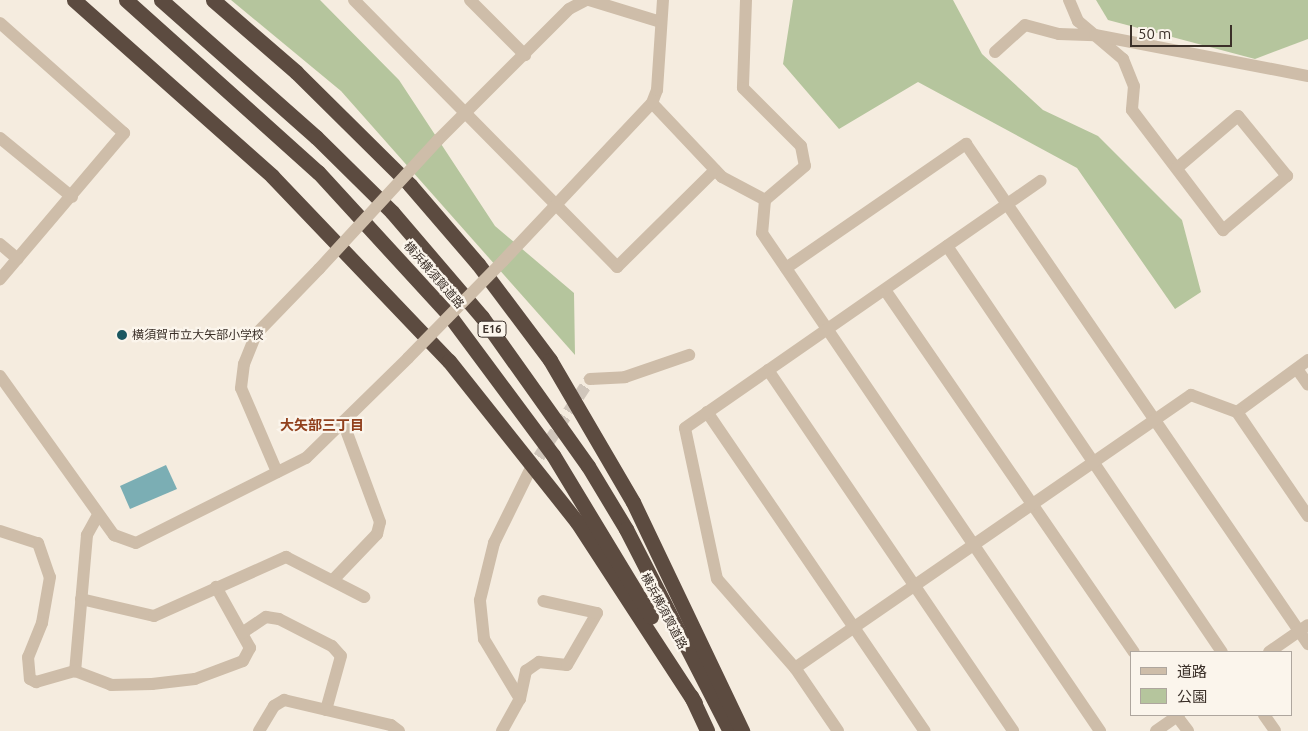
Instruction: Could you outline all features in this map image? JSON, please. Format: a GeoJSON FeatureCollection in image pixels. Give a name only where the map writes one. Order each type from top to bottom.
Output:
{"type":"FeatureCollection","features":[{"type":"Feature","properties":{"kind":"highway"},"geometry":{"type":"LineString","coordinates":[[74,0],[272,176],[449,362],[577,522],[695,703]]}},
{"type":"Feature","properties":{"kind":"highway","name":"横浜横須賀道路"},"geometry":{"type":"LineString","coordinates":[[126,0],[318,172],[449,315],[518,405],[594,518],[695,703],[707,731]]}},
{"type":"Feature","properties":{"kind":"highway","name":"横浜横須賀道路"},"geometry":{"type":"LineString","coordinates":[[161,0],[316,137],[392,212],[482,316],[588,466],[626,529],[730,731]]}},
{"type":"Feature","properties":{"kind":"highway"},"geometry":{"type":"LineString","coordinates":[[213,0],[296,72],[410,185],[478,264],[550,360],[633,502],[742,731]]}},
{"type":"Feature","properties":{"kind":"street"},"geometry":{"type":"LineString","coordinates":[[354,0],[465,113],[560,205],[617,267],[715,170]]}},
{"type":"Feature","properties":{"kind":"street"},"geometry":{"type":"LineString","coordinates":[[277,472],[241,388],[244,364],[256,334],[438,140],[569,8],[587,0],[661,22]]}},
{"type":"Feature","properties":{"kind":"street"},"geometry":{"type":"LineString","coordinates":[[0,376],[98,516],[114,535],[136,542],[147,540],[306,458],[560,205],[652,103],[657,90],[663,0]]}},
{"type":"Feature","properties":{"kind":"street"},"geometry":{"type":"LineString","coordinates":[[746,0],[743,88],[801,146],[805,166],[765,200],[762,233],[1100,731]]}},
{"type":"Feature","properties":{"kind":"street"},"geometry":{"type":"LineString","coordinates":[[1069,0],[1078,21],[1123,59],[1134,86],[1132,110],[1223,230],[1286,176],[1238,116],[1177,168]]}},
{"type":"Feature","properties":{"kind":"street"},"geometry":{"type":"LineString","coordinates":[[479,3],[524,55]]}},
{"type":"Feature","properties":{"kind":"street"},"geometry":{"type":"LineString","coordinates":[[0,23],[124,133],[72,197],[0,279]]}},
{"type":"Feature","properties":{"kind":"street"},"geometry":{"type":"LineString","coordinates":[[995,52],[1025,24],[1059,34],[1095,36],[1308,76]]}},
{"type":"Feature","properties":{"kind":"street"},"geometry":{"type":"LineString","coordinates":[[652,103],[715,170],[765,200]]}},
{"type":"Feature","properties":{"kind":"street"},"geometry":{"type":"LineString","coordinates":[[0,138],[72,197]]}},
{"type":"Feature","properties":{"kind":"street"},"geometry":{"type":"LineString","coordinates":[[786,268],[966,144],[1153,421],[1304,628],[1308,644]]}},
{"type":"Feature","properties":{"kind":"street"},"geometry":{"type":"LineString","coordinates":[[838,731],[795,668],[717,579],[685,428],[1041,181]]}},
{"type":"Feature","properties":{"kind":"street"},"geometry":{"type":"LineString","coordinates":[[0,244],[18,259]]}},
{"type":"Feature","properties":{"kind":"street"},"geometry":{"type":"LineString","coordinates":[[947,246],[1221,651]]}},
{"type":"Feature","properties":{"kind":"street"},"geometry":{"type":"LineString","coordinates":[[885,290],[1133,651]]}},
{"type":"Feature","properties":{"kind":"street"},"geometry":{"type":"LineString","coordinates":[[590,379],[625,377],[689,355]]}},
{"type":"Feature","properties":{"kind":"street"},"geometry":{"type":"LineString","coordinates":[[1237,412],[1308,360]]}},
{"type":"Feature","properties":{"kind":"street"},"geometry":{"type":"LineString","coordinates":[[1297,368],[1308,385]]}},
{"type":"Feature","properties":{"kind":"street"},"geometry":{"type":"LineString","coordinates":[[768,370],[1013,731]]}},
{"type":"Feature","properties":{"kind":"street"},"geometry":{"type":"LineString","coordinates":[[795,668],[1191,395],[1237,412],[1308,516]]}},
{"type":"Feature","properties":{"kind":"street"},"geometry":{"type":"LineString","coordinates":[[707,412],[925,731]]}},
{"type":"Feature","properties":{"kind":"street"},"geometry":{"type":"LineString","coordinates":[[333,580],[377,534],[380,522],[343,422]]}},
{"type":"Feature","properties":{"kind":"street"},"geometry":{"type":"LineString","coordinates":[[520,699],[484,639],[480,600],[494,542],[529,472]]}},
{"type":"Feature","properties":{"kind":"street"},"geometry":{"type":"LineString","coordinates":[[75,671],[87,535],[98,516]]}},
{"type":"Feature","properties":{"kind":"street"},"geometry":{"type":"LineString","coordinates":[[0,531],[38,543],[50,577],[42,623],[28,657],[30,679],[36,682],[75,671],[111,685],[195,679],[243,661],[250,648],[216,587]]}},
{"type":"Feature","properties":{"kind":"street"},"geometry":{"type":"LineString","coordinates":[[81,599],[154,616],[286,557],[364,597]]}},
{"type":"Feature","properties":{"kind":"street"},"geometry":{"type":"LineString","coordinates":[[502,731],[520,699],[526,671],[539,662],[567,665],[597,613],[543,601]]}},
{"type":"Feature","properties":{"kind":"street"},"geometry":{"type":"LineString","coordinates":[[242,633],[266,617],[279,619],[332,646],[341,656],[326,710]]}},
{"type":"Feature","properties":{"kind":"street"},"geometry":{"type":"LineString","coordinates":[[1270,651],[1304,628]]}},
{"type":"Feature","properties":{"kind":"street"},"geometry":{"type":"LineString","coordinates":[[259,731],[274,706],[284,700],[397,730]]}},
{"type":"Feature","properties":{"kind":"street"},"geometry":{"type":"LineString","coordinates":[[1156,731],[1177,716]]}},
{"type":"Feature","properties":{"kind":"street"},"geometry":{"type":"LineString","coordinates":[[1179,716],[1188,731]]}},
{"type":"Feature","properties":{"kind":"street"},"geometry":{"type":"LineString","coordinates":[[1265,716],[1275,731]]}},
{"type":"Feature","properties":{"kind":"green space"},"geometry":{"type":"Polygon","coordinates":[[[231,0],[320,0],[399,80],[495,226],[574,293],[575,355],[341,91],[231,0]]]}},
{"type":"Feature","properties":{"kind":"green space"},"geometry":{"type":"Polygon","coordinates":[[[793,0],[953,0],[982,54],[1043,110],[1098,136],[1182,220],[1201,292],[1175,309],[1077,168],[918,82],[839,129],[783,64],[793,0]]]}},
{"type":"Feature","properties":{"kind":"green space"},"geometry":{"type":"Polygon","coordinates":[[[1096,0],[1308,0],[1308,39],[1255,59],[1108,20],[1096,0]]]}},
{"type":"Feature","properties":{"kind":"water"},"geometry":{"type":"Polygon","coordinates":[[[166,465],[177,489],[130,509],[120,486],[166,465]]]}},
{"type":"Feature","properties":{"kind":"tunnel"},"geometry":{"type":"LineString","coordinates":[[529,472],[590,379]]}},
{"type":"Feature","properties":{"kind":"place","name":"横須賀市立大矢部小学校"},"geometry":{"type":"Point","coordinates":[122,335]}},
{"type":"Feature","properties":{"kind":"district","name":"大矢部三丁目"},"geometry":{"type":"Point","coordinates":[322,425]}}]}
